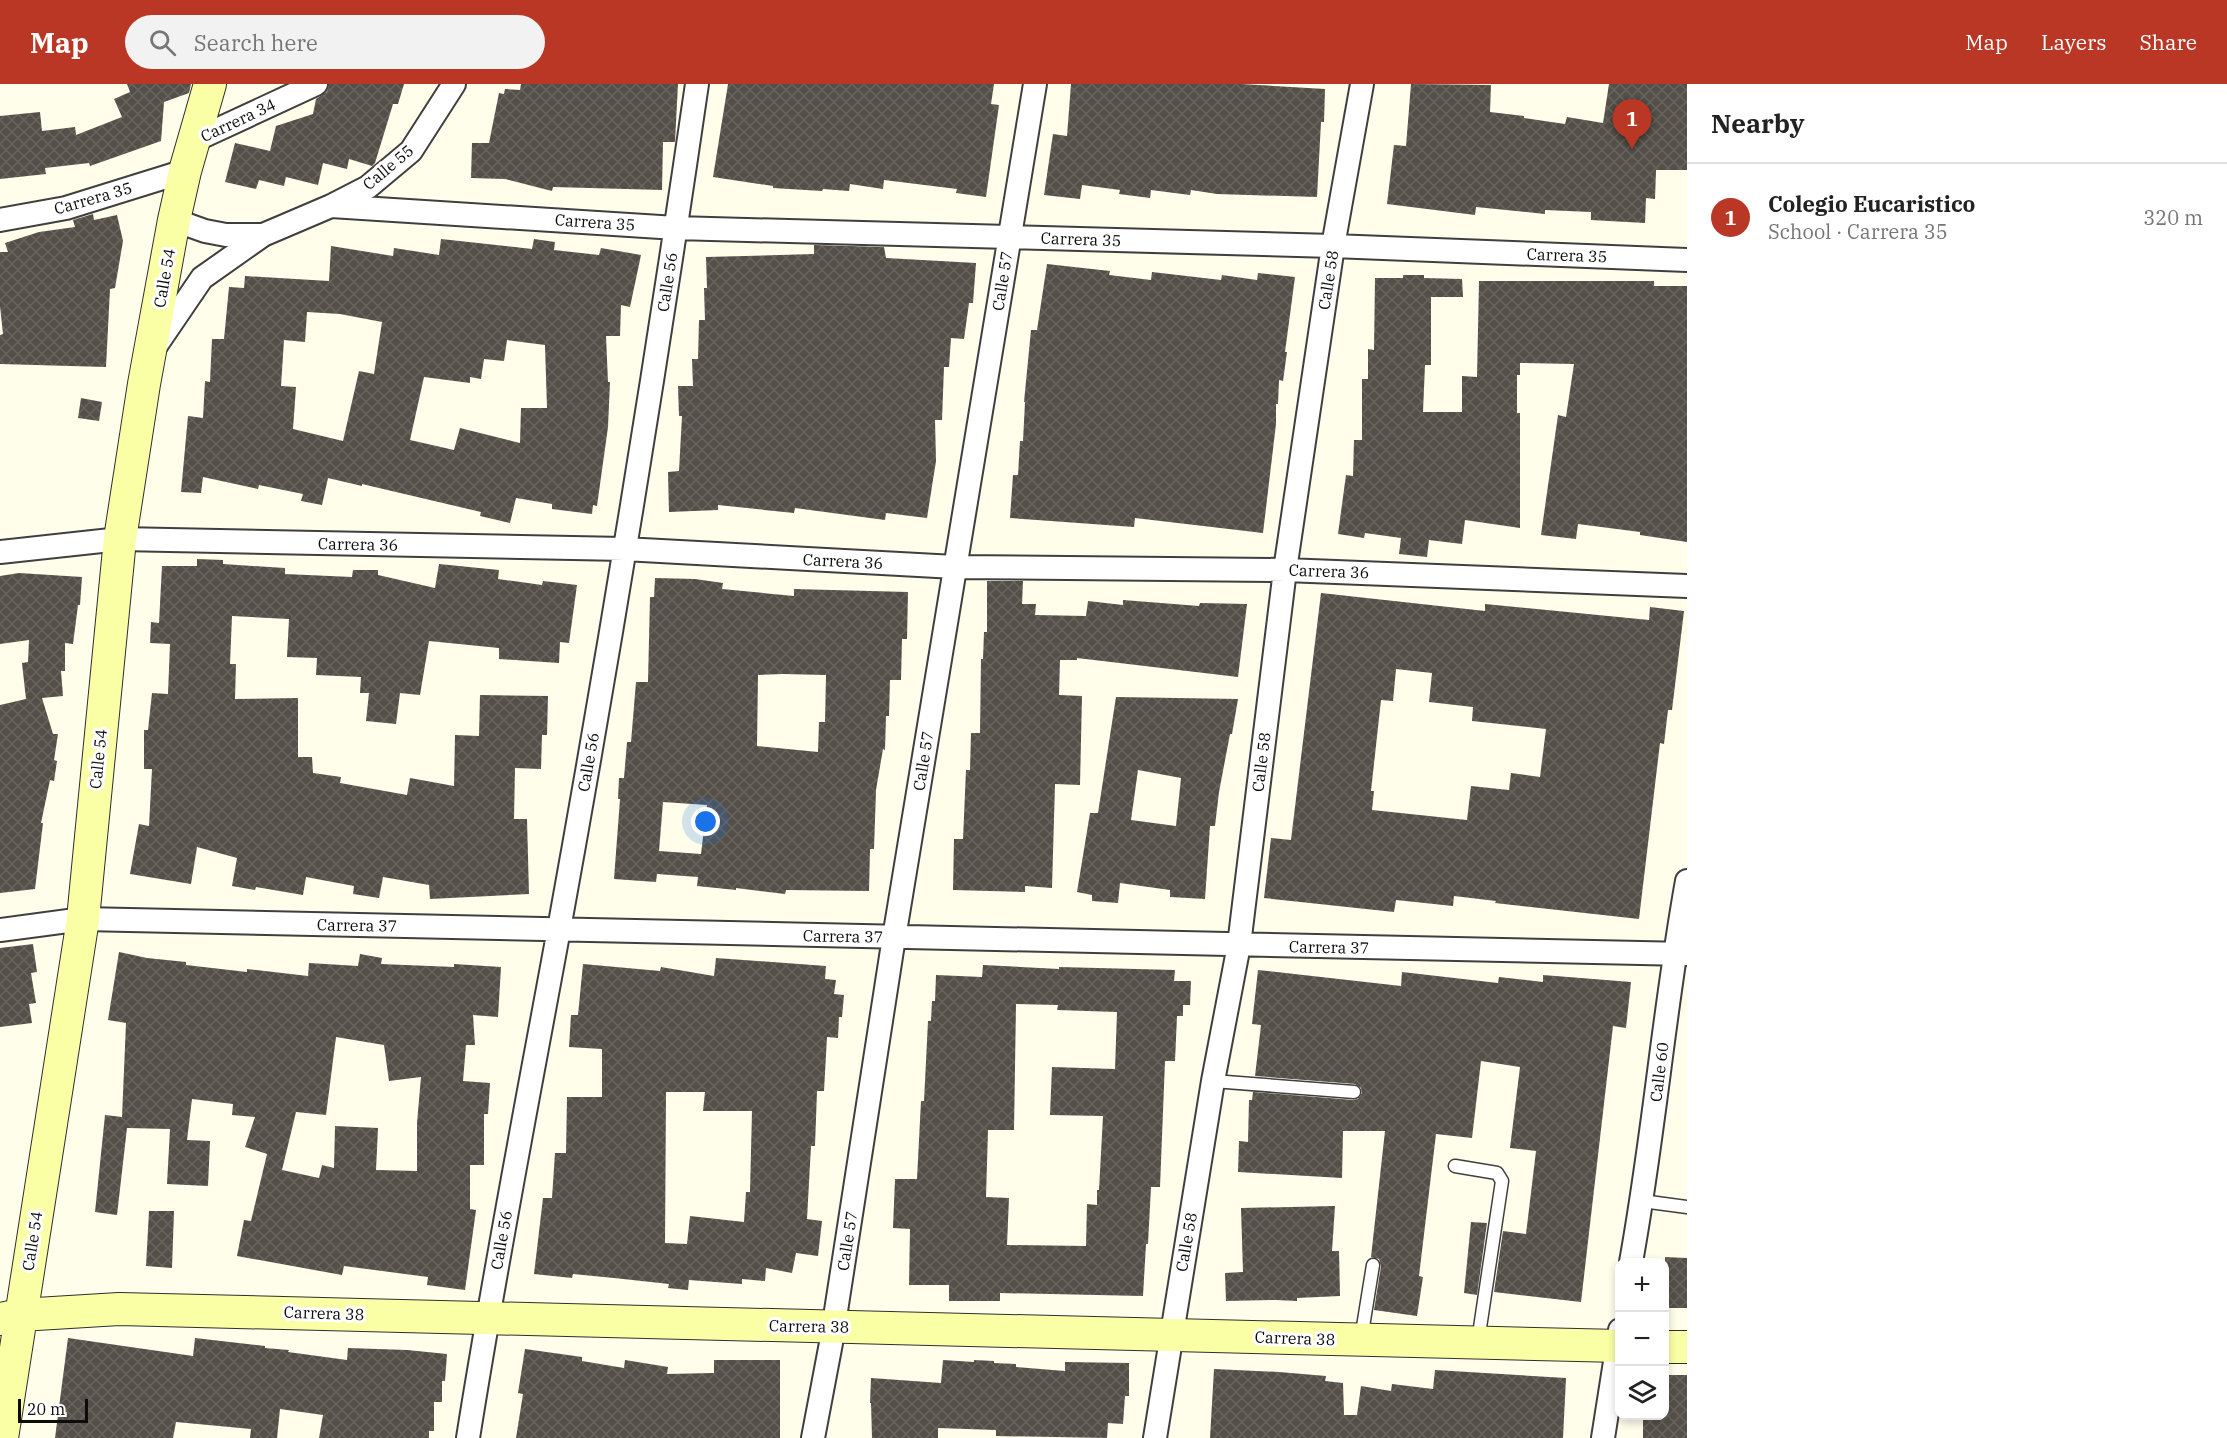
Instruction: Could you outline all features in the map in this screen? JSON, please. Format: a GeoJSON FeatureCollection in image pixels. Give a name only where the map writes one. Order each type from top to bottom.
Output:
{"type":"FeatureCollection","features":[{"type":"Feature","properties":{"kind":"main road","name":"Calle 54"},"geometry":{"type":"LineString","coordinates":[[2,1438],[10,1317],[83,919],[120,539],[174,219],[210,84]]}},
{"type":"Feature","properties":{"kind":"main road","name":"Carrera 38"},"geometry":{"type":"LineString","coordinates":[[10,1317],[120,1309],[1361,1340],[1478,1342],[1615,1340]]}},
{"type":"Feature","properties":{"kind":"main road"},"geometry":{"type":"LineString","coordinates":[[1669,1347],[1687,1347]]}},
{"type":"Feature","properties":{"kind":"street","name":"Carrera 34"},"geometry":{"type":"LineString","coordinates":[[193,141],[316,84]]}},
{"type":"Feature","properties":{"kind":"street","name":"Calle 55"},"geometry":{"type":"LineString","coordinates":[[150,355],[202,278],[263,235],[331,206],[368,187],[411,151],[454,84]]}},
{"type":"Feature","properties":{"kind":"street","name":"Calle 56"},"geometry":{"type":"LineString","coordinates":[[468,1438],[487,1318],[559,930],[624,549],[697,84]]}},
{"type":"Feature","properties":{"kind":"street","name":"Calle 57"},"geometry":{"type":"LineString","coordinates":[[813,1438],[1035,84]]}},
{"type":"Feature","properties":{"kind":"street","name":"Calle 58"},"geometry":{"type":"LineString","coordinates":[[1155,1438],[1213,1081],[1239,945],[1285,570],[1334,246],[1362,84]]}},
{"type":"Feature","properties":{"kind":"street","name":"Carrera 35"},"geometry":{"type":"LineString","coordinates":[[0,220],[66,208],[185,171]]}},
{"type":"Feature","properties":{"kind":"street","name":"Carrera 35"},"geometry":{"type":"LineString","coordinates":[[331,206],[676,228],[1334,246],[1687,260]]}},
{"type":"Feature","properties":{"kind":"street","name":"Calle 55"},"geometry":{"type":"LineString","coordinates":[[174,219],[204,231],[226,235],[263,235]]}},
{"type":"Feature","properties":{"kind":"street","name":"Carrera 36"},"geometry":{"type":"LineString","coordinates":[[0,552],[120,539],[624,549],[955,567],[1285,570],[1687,586]]}},
{"type":"Feature","properties":{"kind":"street","name":"Calle 60"},"geometry":{"type":"LineString","coordinates":[[1632,1258],[1680,954],[1687,881]]}},
{"type":"Feature","properties":{"kind":"street","name":"Carrera 37"},"geometry":{"type":"LineString","coordinates":[[0,930],[83,919],[1680,954]]}},
{"type":"Feature","properties":{"kind":"street"},"geometry":{"type":"LineString","coordinates":[[1603,1438],[1615,1364]]}},
{"type":"Feature","properties":{"kind":"lane"},"geometry":{"type":"LineString","coordinates":[[1213,1081],[1354,1092]]}},
{"type":"Feature","properties":{"kind":"lane"},"geometry":{"type":"LineString","coordinates":[[1455,1167],[1497,1173],[1502,1181],[1478,1342]]}},
{"type":"Feature","properties":{"kind":"lane"},"geometry":{"type":"LineString","coordinates":[[1642,1201],[1687,1206]]}},
{"type":"Feature","properties":{"kind":"lane"},"geometry":{"type":"LineString","coordinates":[[1361,1340],[1373,1264]]}},
{"type":"Feature","properties":{"kind":"building"},"geometry":{"type":"Polygon","coordinates":[[[127,84],[191,84],[189,93],[164,102],[161,141],[90,166],[89,163],[45,168],[46,174],[0,179],[0,116],[40,112],[42,131],[75,127],[76,135],[122,117],[114,99],[130,92],[127,84]]]}},
{"type":"Feature","properties":{"kind":"building"},"geometry":{"type":"Polygon","coordinates":[[[329,84],[404,84],[398,104],[393,104],[375,163],[372,166],[349,159],[347,169],[323,163],[318,185],[286,177],[284,186],[259,180],[256,189],[225,182],[235,143],[270,151],[276,126],[313,114],[316,99],[327,92],[329,84]]]}},
{"type":"Feature","properties":{"kind":"building"},"geometry":{"type":"Polygon","coordinates":[[[521,84],[678,84],[675,142],[663,142],[662,190],[553,187],[552,191],[505,179],[471,178],[472,143],[489,143],[499,93],[504,94],[505,89],[520,90],[521,84]]]}},
{"type":"Feature","properties":{"kind":"building"},"geometry":{"type":"Polygon","coordinates":[[[728,84],[994,84],[991,104],[999,105],[986,197],[956,193],[957,189],[884,180],[883,189],[850,184],[849,191],[823,189],[822,191],[773,188],[773,186],[713,177],[728,84]]]}},
{"type":"Feature","properties":{"kind":"building"},"geometry":{"type":"Polygon","coordinates":[[[1071,84],[1241,84],[1325,89],[1317,197],[1217,194],[1191,190],[1190,195],[1151,190],[1150,198],[1119,194],[1120,190],[1082,185],[1080,199],[1044,195],[1053,134],[1067,136],[1071,84]]]}},
{"type":"Feature","properties":{"kind":"building"},"geometry":{"type":"Polygon","coordinates":[[[1411,84],[1491,85],[1490,112],[1565,124],[1567,117],[1603,123],[1609,84],[1687,84],[1687,170],[1656,170],[1655,199],[1646,198],[1645,223],[1591,220],[1591,212],[1545,210],[1545,214],[1476,207],[1475,215],[1387,204],[1394,145],[1406,146],[1411,84]]]}},
{"type":"Feature","properties":{"kind":"building"},"geometry":{"type":"Polygon","coordinates":[[[93,214],[94,220],[117,215],[123,241],[115,288],[110,289],[106,367],[0,364],[0,335],[3,334],[0,306],[0,252],[8,252],[5,243],[39,232],[75,227],[73,220],[93,214]]]}},
{"type":"Feature","properties":{"kind":"building"},"geometry":{"type":"Polygon","coordinates":[[[441,239],[532,249],[534,239],[555,242],[554,250],[599,255],[601,248],[641,255],[630,307],[621,305],[620,336],[606,336],[608,382],[610,382],[608,427],[597,506],[593,505],[592,514],[552,509],[552,504],[516,498],[510,523],[480,516],[481,512],[328,478],[322,505],[301,501],[303,494],[259,485],[258,489],[203,477],[201,493],[181,492],[188,416],[203,418],[205,381],[210,382],[212,339],[224,339],[229,287],[244,288],[245,276],[329,281],[331,246],[393,256],[394,248],[439,255],[441,239]],[[307,312],[305,342],[284,340],[281,386],[296,387],[293,429],[343,441],[359,371],[374,374],[382,322],[340,314],[307,312]],[[507,340],[504,361],[484,359],[481,379],[470,377],[470,383],[424,377],[410,440],[454,450],[460,428],[520,443],[521,408],[547,408],[545,345],[507,340]]]}},
{"type":"Feature","properties":{"kind":"building"},"geometry":{"type":"Polygon","coordinates":[[[814,245],[884,247],[886,258],[976,263],[973,303],[969,303],[964,339],[951,338],[949,367],[944,367],[942,420],[935,420],[936,461],[927,518],[886,513],[885,520],[795,508],[794,513],[718,505],[718,510],[669,512],[668,472],[679,471],[682,416],[679,416],[678,386],[693,386],[692,359],[698,359],[699,320],[705,320],[706,257],[814,254],[814,245]]]}},
{"type":"Feature","properties":{"kind":"building"},"geometry":{"type":"Polygon","coordinates":[[[1047,264],[1110,271],[1109,275],[1151,280],[1152,272],[1221,280],[1222,275],[1257,280],[1258,273],[1295,277],[1283,381],[1279,380],[1278,404],[1276,404],[1276,424],[1263,533],[1135,518],[1134,527],[1010,518],[1013,475],[1018,475],[1020,441],[1023,441],[1024,402],[1031,330],[1037,330],[1047,264]]]}},
{"type":"Feature","properties":{"kind":"building"},"geometry":{"type":"Polygon","coordinates":[[[1403,275],[1462,279],[1463,297],[1431,297],[1431,365],[1425,365],[1423,412],[1462,412],[1462,376],[1477,377],[1479,281],[1654,281],[1654,286],[1687,286],[1687,542],[1640,535],[1640,532],[1578,524],[1576,539],[1541,535],[1558,415],[1566,417],[1574,364],[1520,363],[1520,375],[1517,375],[1517,413],[1520,413],[1520,528],[1465,520],[1462,544],[1429,540],[1427,557],[1399,554],[1401,538],[1365,533],[1364,538],[1338,534],[1346,475],[1353,476],[1354,440],[1362,440],[1362,379],[1368,379],[1368,349],[1374,350],[1375,278],[1403,278],[1403,275]]]}},
{"type":"Feature","properties":{"kind":"building"},"geometry":{"type":"Polygon","coordinates":[[[81,398],[102,402],[99,421],[78,418],[81,398]]]}},
{"type":"Feature","properties":{"kind":"building"},"geometry":{"type":"Polygon","coordinates":[[[197,559],[223,560],[223,564],[285,568],[285,574],[352,577],[353,570],[378,570],[378,575],[435,588],[439,564],[499,570],[498,579],[542,585],[543,581],[577,585],[569,643],[560,642],[559,663],[499,659],[499,648],[429,641],[420,695],[400,693],[396,724],[366,721],[369,693],[360,693],[361,677],[316,675],[317,658],[287,657],[289,619],[232,616],[230,664],[236,664],[235,699],[298,698],[298,757],[312,757],[313,773],[341,777],[340,783],[407,795],[410,778],[454,786],[455,735],[479,736],[480,695],[548,696],[547,735],[542,735],[541,769],[515,768],[514,819],[527,819],[529,894],[430,899],[429,885],[383,877],[379,898],[353,894],[354,886],[306,877],[303,895],[256,887],[255,890],[232,886],[237,858],[197,847],[191,884],[130,874],[139,824],[149,826],[152,769],[144,769],[144,730],[148,730],[152,693],[168,694],[170,644],[150,643],[151,622],[159,623],[162,566],[197,566],[197,559]]]}},
{"type":"Feature","properties":{"kind":"building"},"geometry":{"type":"Polygon","coordinates":[[[19,573],[82,577],[73,644],[65,643],[65,671],[61,671],[63,696],[42,698],[53,734],[58,734],[54,781],[50,780],[41,823],[43,823],[35,889],[0,893],[0,705],[26,699],[22,663],[28,662],[29,640],[0,644],[0,576],[19,573]]]}},
{"type":"Feature","properties":{"kind":"building"},"geometry":{"type":"Polygon","coordinates":[[[655,578],[695,579],[723,583],[722,589],[794,596],[794,589],[908,592],[907,639],[902,639],[901,680],[890,680],[885,750],[883,749],[876,790],[874,849],[870,849],[869,891],[786,890],[785,894],[697,886],[698,877],[657,874],[656,882],[614,879],[620,799],[618,799],[619,778],[624,778],[627,742],[631,742],[636,682],[648,682],[650,597],[654,597],[655,578]],[[758,675],[757,746],[818,752],[819,722],[825,722],[826,675],[758,675]],[[663,802],[659,851],[701,854],[707,805],[663,802]]]}},
{"type":"Feature","properties":{"kind":"building"},"geometry":{"type":"Polygon","coordinates":[[[987,581],[1023,581],[1022,604],[1036,604],[1035,615],[1086,616],[1088,601],[1123,605],[1123,600],[1199,606],[1200,603],[1247,604],[1238,677],[1077,658],[1077,660],[1060,660],[1059,695],[1082,696],[1080,785],[1055,784],[1052,888],[1025,886],[1025,892],[953,890],[954,839],[963,839],[966,770],[970,770],[971,733],[980,733],[981,659],[983,659],[984,632],[987,632],[987,581]]]}},
{"type":"Feature","properties":{"kind":"building"},"geometry":{"type":"Polygon","coordinates":[[[1321,593],[1485,611],[1485,604],[1649,620],[1650,607],[1684,611],[1672,710],[1668,710],[1664,744],[1660,743],[1639,919],[1495,903],[1496,901],[1454,896],[1453,906],[1396,900],[1394,912],[1264,898],[1271,838],[1291,840],[1321,593]],[[1396,669],[1393,701],[1381,700],[1371,791],[1374,791],[1372,810],[1467,820],[1471,786],[1509,790],[1511,773],[1540,777],[1546,729],[1472,721],[1473,707],[1429,702],[1432,673],[1396,669]]]}},
{"type":"Feature","properties":{"kind":"building"},"geometry":{"type":"Polygon","coordinates":[[[1116,697],[1238,699],[1219,792],[1215,826],[1210,826],[1205,899],[1170,897],[1170,890],[1120,883],[1118,903],[1092,901],[1092,895],[1077,892],[1090,813],[1098,813],[1116,697]],[[1138,770],[1131,820],[1176,826],[1181,778],[1138,770]]]}},
{"type":"Feature","properties":{"kind":"building"},"geometry":{"type":"Polygon","coordinates":[[[33,944],[37,972],[31,973],[36,1003],[29,1004],[32,1023],[0,1027],[0,948],[33,944]]]}},
{"type":"Feature","properties":{"kind":"building"},"geometry":{"type":"Polygon","coordinates":[[[119,952],[147,958],[186,962],[186,965],[308,976],[309,963],[358,966],[360,954],[382,958],[381,964],[454,967],[454,964],[501,967],[498,1017],[473,1015],[475,1045],[466,1045],[463,1081],[490,1083],[488,1114],[484,1114],[484,1165],[470,1165],[470,1209],[476,1210],[465,1290],[427,1285],[428,1277],[344,1266],[342,1275],[237,1256],[244,1220],[251,1221],[267,1154],[245,1147],[255,1117],[232,1115],[233,1104],[192,1099],[187,1140],[210,1141],[208,1186],[167,1184],[170,1129],[127,1128],[117,1215],[95,1212],[105,1115],[122,1117],[126,1023],[108,1020],[119,952]],[[336,1037],[326,1115],[296,1112],[282,1170],[319,1178],[322,1165],[334,1168],[335,1126],[378,1128],[376,1170],[417,1171],[417,1123],[421,1077],[389,1081],[384,1045],[336,1037]]]}},
{"type":"Feature","properties":{"kind":"building"},"geometry":{"type":"Polygon","coordinates":[[[716,958],[826,966],[825,979],[836,980],[834,994],[844,995],[842,1017],[839,1017],[838,1038],[827,1037],[824,1091],[817,1091],[815,1146],[811,1146],[807,1219],[822,1221],[818,1256],[796,1253],[792,1273],[766,1268],[765,1281],[742,1279],[742,1284],[689,1280],[688,1290],[668,1288],[669,1284],[614,1278],[573,1274],[572,1278],[534,1274],[543,1198],[552,1198],[555,1153],[566,1153],[567,1097],[602,1097],[602,1049],[569,1047],[571,1015],[578,1015],[583,964],[660,971],[661,967],[714,976],[716,958]],[[666,1092],[665,1243],[687,1244],[690,1216],[744,1222],[746,1192],[750,1192],[752,1111],[703,1111],[705,1092],[666,1092]]]}},
{"type":"Feature","properties":{"kind":"building"},"geometry":{"type":"Polygon","coordinates":[[[983,965],[1059,969],[1059,967],[1175,970],[1174,981],[1191,981],[1190,1005],[1183,1005],[1183,1016],[1177,1016],[1175,1061],[1165,1061],[1160,1187],[1151,1187],[1143,1296],[1000,1293],[1000,1301],[949,1301],[949,1285],[909,1285],[910,1229],[893,1228],[895,1179],[917,1179],[928,1021],[931,1021],[932,1001],[935,1001],[936,975],[982,977],[983,965]],[[1016,1004],[1014,1130],[988,1130],[986,1197],[1009,1198],[1007,1245],[1086,1246],[1087,1204],[1097,1205],[1103,1116],[1050,1115],[1052,1067],[1115,1069],[1117,1012],[1057,1010],[1058,1005],[1016,1004]]]}},
{"type":"Feature","properties":{"kind":"building"},"geometry":{"type":"Polygon","coordinates":[[[1258,970],[1401,986],[1402,972],[1498,983],[1499,977],[1543,982],[1543,975],[1631,982],[1626,1028],[1613,1026],[1581,1302],[1494,1292],[1503,1231],[1526,1234],[1536,1151],[1510,1148],[1520,1067],[1481,1061],[1472,1138],[1436,1134],[1419,1276],[1423,1277],[1417,1316],[1374,1310],[1381,1266],[1379,1259],[1371,1257],[1385,1131],[1343,1131],[1342,1178],[1238,1172],[1239,1141],[1248,1142],[1249,1100],[1252,1100],[1253,1092],[1353,1100],[1358,1099],[1362,1093],[1361,1088],[1355,1084],[1255,1076],[1261,1025],[1252,1024],[1258,970]]]}},
{"type":"Feature","properties":{"kind":"building"},"geometry":{"type":"Polygon","coordinates":[[[1335,1206],[1332,1251],[1339,1251],[1340,1296],[1297,1298],[1297,1301],[1226,1301],[1225,1273],[1243,1272],[1241,1208],[1335,1206]]]}},
{"type":"Feature","properties":{"kind":"building"},"geometry":{"type":"Polygon","coordinates":[[[149,1211],[174,1211],[172,1268],[146,1266],[149,1211]]]}},
{"type":"Feature","properties":{"kind":"building"},"geometry":{"type":"Polygon","coordinates":[[[1471,1222],[1487,1223],[1477,1295],[1464,1293],[1471,1222]]]}},
{"type":"Feature","properties":{"kind":"building"},"geometry":{"type":"Polygon","coordinates":[[[1665,1257],[1687,1258],[1687,1308],[1669,1308],[1669,1258],[1665,1257]]]}},
{"type":"Feature","properties":{"kind":"building"},"geometry":{"type":"Polygon","coordinates":[[[68,1338],[193,1356],[195,1338],[265,1346],[265,1348],[289,1350],[288,1352],[347,1360],[348,1348],[447,1354],[445,1381],[442,1381],[442,1402],[434,1402],[434,1431],[429,1431],[429,1438],[319,1438],[323,1415],[280,1409],[277,1438],[250,1438],[251,1429],[176,1422],[173,1438],[55,1438],[68,1338]]]}},
{"type":"Feature","properties":{"kind":"building"},"geometry":{"type":"Polygon","coordinates":[[[525,1349],[582,1357],[582,1361],[624,1368],[625,1360],[668,1367],[667,1374],[714,1373],[714,1360],[780,1360],[780,1438],[516,1438],[523,1394],[518,1393],[525,1349]]]}},
{"type":"Feature","properties":{"kind":"building"},"geometry":{"type":"Polygon","coordinates":[[[943,1360],[994,1361],[994,1363],[1016,1364],[1016,1367],[1065,1371],[1065,1362],[1129,1363],[1129,1396],[1125,1396],[1123,1424],[1108,1423],[1107,1438],[996,1436],[996,1430],[938,1428],[938,1438],[872,1438],[871,1378],[941,1383],[943,1360]]]}},
{"type":"Feature","properties":{"kind":"building"},"geometry":{"type":"Polygon","coordinates":[[[1214,1369],[1326,1376],[1325,1381],[1343,1383],[1344,1415],[1357,1415],[1361,1386],[1391,1391],[1392,1384],[1433,1389],[1435,1370],[1566,1378],[1563,1438],[1210,1438],[1214,1369]]]}},
{"type":"Feature","properties":{"kind":"building"},"geometry":{"type":"Polygon","coordinates":[[[1669,1375],[1687,1375],[1687,1438],[1643,1438],[1643,1420],[1669,1420],[1669,1375]]]}},
{"type":"Feature","properties":{"kind":"place","name":"Colegio Eucaristico"},"geometry":{"type":"Point","coordinates":[1632,149]}}]}
